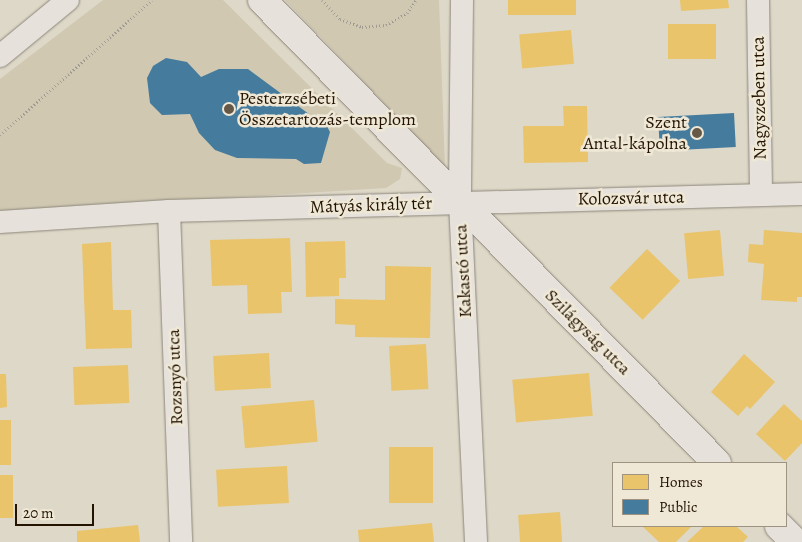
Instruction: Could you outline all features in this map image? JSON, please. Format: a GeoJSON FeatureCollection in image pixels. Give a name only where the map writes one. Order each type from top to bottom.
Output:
{"type":"FeatureCollection","features":[{"type":"Feature","properties":{"kind":"street"},"geometry":{"type":"LineString","coordinates":[[0,56],[68,0]]}},
{"type":"Feature","properties":{"kind":"street","name":"Mátyás király tér"},"geometry":{"type":"LineString","coordinates":[[262,0],[460,202]]}},
{"type":"Feature","properties":{"kind":"street","name":"Kakastó utca"},"geometry":{"type":"LineString","coordinates":[[462,0],[460,202],[476,542]]}},
{"type":"Feature","properties":{"kind":"street","name":"Nagyszeben utca"},"geometry":{"type":"LineString","coordinates":[[758,0],[761,196]]}},
{"type":"Feature","properties":{"kind":"street","name":"Kolozsvár utca"},"geometry":{"type":"LineString","coordinates":[[460,202],[802,194]]}},
{"type":"Feature","properties":{"kind":"street","name":"Mátyás király tér"},"geometry":{"type":"LineString","coordinates":[[0,222],[169,211],[460,202]]}},
{"type":"Feature","properties":{"kind":"street","name":"Szilágyság utca"},"geometry":{"type":"LineString","coordinates":[[460,202],[716,462]]}},
{"type":"Feature","properties":{"kind":"street","name":"Rozsnyó utca"},"geometry":{"type":"LineString","coordinates":[[169,211],[181,542]]}},
{"type":"Feature","properties":{"kind":"street"},"geometry":{"type":"LineString","coordinates":[[780,527],[795,542]]}},
{"type":"Feature","properties":{"kind":"path"},"geometry":{"type":"LineString","coordinates":[[0,135],[152,0]]}},
{"type":"Feature","properties":{"kind":"path"},"geometry":{"type":"LineString","coordinates":[[322,0],[340,19],[362,27],[386,25],[406,14],[416,0]]}},
{"type":"Feature","properties":{"kind":"shaded area"},"geometry":{"type":"Polygon","coordinates":[[[103,0],[223,0],[387,163],[402,168],[400,179],[386,188],[0,212],[0,79],[103,0]]]}},
{"type":"Feature","properties":{"kind":"shaded area"},"geometry":{"type":"Polygon","coordinates":[[[285,0],[439,0],[445,167],[285,0]]]}},
{"type":"Feature","properties":{"kind":"building: Homes"},"geometry":{"type":"Polygon","coordinates":[[[508,0],[576,0],[576,15],[508,15],[508,0]]]}},
{"type":"Feature","properties":{"kind":"building: Homes"},"geometry":{"type":"Polygon","coordinates":[[[680,0],[728,0],[729,8],[681,11],[680,0]]]}},
{"type":"Feature","properties":{"kind":"building: Homes"},"geometry":{"type":"Polygon","coordinates":[[[668,24],[716,24],[716,59],[668,59],[668,24]]]}},
{"type":"Feature","properties":{"kind":"building: Homes"},"geometry":{"type":"Polygon","coordinates":[[[571,30],[574,64],[522,68],[519,35],[571,30]]]}},
{"type":"Feature","properties":{"kind":"building: Homes"},"geometry":{"type":"Polygon","coordinates":[[[563,106],[587,106],[588,162],[524,163],[523,126],[564,126],[563,106]]]}},
{"type":"Feature","properties":{"kind":"building: Homes"},"geometry":{"type":"Polygon","coordinates":[[[720,230],[724,276],[688,279],[684,233],[720,230]]]}},
{"type":"Feature","properties":{"kind":"building: Homes"},"geometry":{"type":"Polygon","coordinates":[[[764,230],[802,233],[802,297],[797,297],[797,302],[761,300],[764,264],[748,262],[749,244],[763,245],[764,230]]]}},
{"type":"Feature","properties":{"kind":"building: Homes"},"geometry":{"type":"Polygon","coordinates":[[[290,238],[292,292],[281,292],[282,313],[248,314],[247,285],[212,286],[210,240],[290,238]]]}},
{"type":"Feature","properties":{"kind":"building: Homes"},"geometry":{"type":"Polygon","coordinates":[[[345,241],[346,278],[339,278],[339,296],[306,297],[305,242],[345,241]]]}},
{"type":"Feature","properties":{"kind":"building: Homes"},"geometry":{"type":"Polygon","coordinates":[[[111,242],[113,310],[131,310],[132,348],[86,349],[82,244],[111,242]]]}},
{"type":"Feature","properties":{"kind":"building: Homes"},"geometry":{"type":"Polygon","coordinates":[[[647,249],[680,281],[643,320],[609,288],[647,249]]]}},
{"type":"Feature","properties":{"kind":"building: Homes"},"geometry":{"type":"Polygon","coordinates":[[[385,266],[431,267],[430,338],[355,337],[355,325],[335,324],[335,299],[385,300],[385,266]]]}},
{"type":"Feature","properties":{"kind":"building: Homes"},"geometry":{"type":"Polygon","coordinates":[[[426,344],[428,389],[391,391],[389,346],[426,344]]]}},
{"type":"Feature","properties":{"kind":"building: Homes"},"geometry":{"type":"Polygon","coordinates":[[[269,353],[271,388],[215,391],[213,356],[269,353]]]}},
{"type":"Feature","properties":{"kind":"building: Homes"},"geometry":{"type":"Polygon","coordinates":[[[744,354],[775,382],[750,409],[747,406],[738,416],[711,392],[744,354]]]}},
{"type":"Feature","properties":{"kind":"building: Homes"},"geometry":{"type":"Polygon","coordinates":[[[128,365],[129,403],[74,405],[73,367],[128,365]]]}},
{"type":"Feature","properties":{"kind":"building: Homes"},"geometry":{"type":"Polygon","coordinates":[[[589,373],[593,416],[516,423],[512,380],[589,373]]]}},
{"type":"Feature","properties":{"kind":"building: Homes"},"geometry":{"type":"Polygon","coordinates":[[[0,374],[6,374],[7,407],[0,408],[0,374]]]}},
{"type":"Feature","properties":{"kind":"building: Homes"},"geometry":{"type":"Polygon","coordinates":[[[314,400],[318,442],[245,448],[241,406],[314,400]]]}},
{"type":"Feature","properties":{"kind":"building: Homes"},"geometry":{"type":"Polygon","coordinates":[[[784,404],[802,421],[802,443],[785,461],[756,434],[784,404]]]}},
{"type":"Feature","properties":{"kind":"building: Homes"},"geometry":{"type":"Polygon","coordinates":[[[0,420],[11,420],[11,465],[0,465],[0,420]]]}},
{"type":"Feature","properties":{"kind":"building: Homes"},"geometry":{"type":"Polygon","coordinates":[[[389,447],[433,447],[433,503],[389,503],[389,447]]]}},
{"type":"Feature","properties":{"kind":"building: Homes"},"geometry":{"type":"Polygon","coordinates":[[[287,466],[289,503],[218,507],[216,470],[287,466]]]}},
{"type":"Feature","properties":{"kind":"building: Homes"},"geometry":{"type":"Polygon","coordinates":[[[0,475],[13,475],[13,518],[0,518],[0,475]]]}},
{"type":"Feature","properties":{"kind":"building: Homes"},"geometry":{"type":"Polygon","coordinates":[[[560,512],[562,542],[520,542],[518,515],[560,512]]]}},
{"type":"Feature","properties":{"kind":"building: Homes"},"geometry":{"type":"Polygon","coordinates":[[[432,523],[434,542],[359,542],[358,530],[432,523]]]}},
{"type":"Feature","properties":{"kind":"building: Homes"},"geometry":{"type":"Polygon","coordinates":[[[138,525],[140,542],[77,542],[77,531],[138,525]]]}},
{"type":"Feature","properties":{"kind":"building: Homes"},"geometry":{"type":"Polygon","coordinates":[[[643,527],[691,527],[676,542],[659,542],[643,527]]]}},
{"type":"Feature","properties":{"kind":"building: Homes"},"geometry":{"type":"Polygon","coordinates":[[[703,527],[737,527],[748,537],[743,542],[687,542],[703,527]]]}},
{"type":"Feature","properties":{"kind":"building: Public","name":"Pesterzsébeti Összetartozás-templom"},"geometry":{"type":"Polygon","coordinates":[[[166,58],[187,62],[201,77],[219,69],[248,69],[313,117],[323,119],[330,132],[321,163],[304,164],[296,159],[237,158],[215,150],[199,133],[190,114],[162,115],[150,103],[147,78],[153,66],[166,58]]]}},
{"type":"Feature","properties":{"kind":"building: Public","name":"Szent Antal-kápolna"},"geometry":{"type":"Polygon","coordinates":[[[734,113],[736,147],[660,151],[658,117],[734,113]]]}},
{"type":"Feature","properties":{"kind":"place","name":"Pesterzsébeti Összetartozás-templom"},"geometry":{"type":"Point","coordinates":[229,109]}},
{"type":"Feature","properties":{"kind":"place","name":"Szent Antal-kápolna"},"geometry":{"type":"Point","coordinates":[697,133]}}]}
